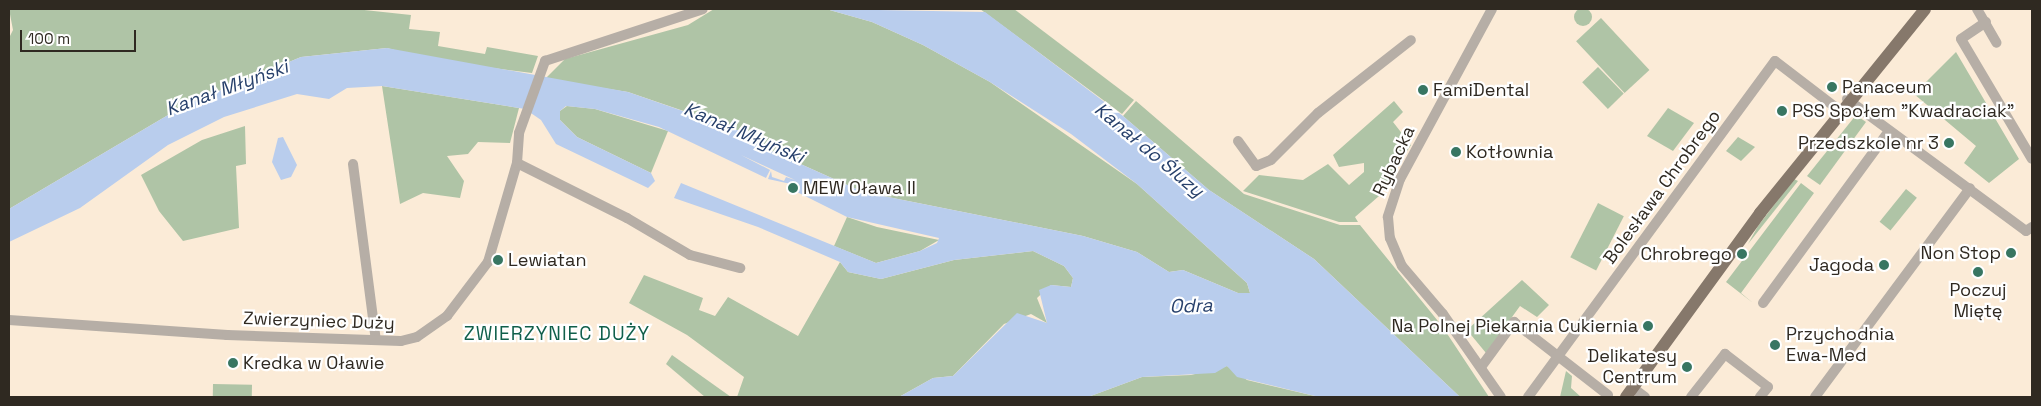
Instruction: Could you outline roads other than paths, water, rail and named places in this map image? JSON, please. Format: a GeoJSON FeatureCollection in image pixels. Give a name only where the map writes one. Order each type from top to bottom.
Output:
{"type":"FeatureCollection","features":[{"type":"Feature","properties":{"kind":"main road"},"geometry":{"type":"LineString","coordinates":[[1630,393],[1838,110],[1925,9]]}},
{"type":"Feature","properties":{"kind":"street","name":"Zwierzyniec Duży"},"geometry":{"type":"LineString","coordinates":[[9,320],[99,328],[376,340],[417,337],[466,296],[488,262],[517,163],[525,113],[545,61],[560,53],[703,9]]}},
{"type":"Feature","properties":{"kind":"street"},"geometry":{"type":"LineString","coordinates":[[1481,9],[1490,13]]}},
{"type":"Feature","properties":{"kind":"street"},"geometry":{"type":"LineString","coordinates":[[1977,9],[1997,43]]}},
{"type":"Feature","properties":{"kind":"street","name":"Rybacka"},"geometry":{"type":"LineString","coordinates":[[1490,13],[1400,179],[1388,217],[1402,266],[1501,397]]}},
{"type":"Feature","properties":{"kind":"street"},"geometry":{"type":"LineString","coordinates":[[1986,22],[1961,39],[2032,160]]}},
{"type":"Feature","properties":{"kind":"street"},"geometry":{"type":"LineString","coordinates":[[1238,142],[1256,166],[1271,160],[1318,113],[1410,40]]}},
{"type":"Feature","properties":{"kind":"street","name":"Bolesława Chrobrego"},"geometry":{"type":"LineString","coordinates":[[1528,397],[1775,61],[1838,110]]}},
{"type":"Feature","properties":{"kind":"street"},"geometry":{"type":"LineString","coordinates":[[1847,99],[1888,132],[1970,188],[2026,231],[2032,227]]}},
{"type":"Feature","properties":{"kind":"street"},"geometry":{"type":"LineString","coordinates":[[1762,303],[1888,132]]}},
{"type":"Feature","properties":{"kind":"street"},"geometry":{"type":"LineString","coordinates":[[517,163],[628,218],[690,255],[740,268]]}},
{"type":"Feature","properties":{"kind":"street"},"geometry":{"type":"LineString","coordinates":[[354,164],[376,340]]}},
{"type":"Feature","properties":{"kind":"street"},"geometry":{"type":"LineString","coordinates":[[1814,397],[1970,188]]}},
{"type":"Feature","properties":{"kind":"street"},"geometry":{"type":"LineString","coordinates":[[1480,367],[1514,322],[1608,395]]}},
{"type":"Feature","properties":{"kind":"street"},"geometry":{"type":"LineString","coordinates":[[1691,397],[1725,354],[1768,387],[1760,397]]}},
{"type":"Feature","properties":{"kind":"street"},"geometry":{"type":"LineString","coordinates":[[1630,393],[1645,397]]}},
{"type":"Feature","properties":{"kind":"water"},"geometry":{"type":"Polygon","coordinates":[[[826,9],[985,12],[1123,116],[1209,190],[1314,259],[1460,397],[1319,397],[1237,377],[1227,366],[1215,373],[1142,377],[1088,397],[899,397],[933,378],[953,376],[1017,313],[1047,323],[1039,290],[1051,285],[1071,287],[1073,278],[1064,266],[1033,251],[954,260],[881,279],[848,272],[840,262],[758,227],[674,198],[681,183],[876,263],[920,251],[937,243],[939,238],[847,217],[797,192],[800,186],[768,179],[771,171],[772,177],[784,181],[786,177],[795,180],[741,155],[770,170],[766,178],[659,127],[595,109],[566,106],[560,111],[560,120],[577,137],[651,173],[655,181],[648,188],[556,144],[541,120],[525,109],[382,86],[347,88],[329,99],[297,94],[224,117],[168,145],[80,208],[9,242],[9,209],[185,105],[301,57],[387,48],[628,92],[749,134],[747,140],[863,192],[1083,236],[1137,252],[1169,272],[1183,270],[1238,293],[1250,293],[1247,283],[1137,184],[1071,134],[990,82],[923,45],[872,22],[826,9]]]}},
{"type":"Feature","properties":{"kind":"water"},"geometry":{"type":"Polygon","coordinates":[[[283,137],[297,165],[291,177],[281,180],[272,162],[278,138],[283,137]]]}},
{"type":"Feature","properties":{"kind":"place","name":"Panaceum"},"geometry":{"type":"Point","coordinates":[1832,87]}},
{"type":"Feature","properties":{"kind":"place","name":"FamiDental"},"geometry":{"type":"Point","coordinates":[1423,90]}},
{"type":"Feature","properties":{"kind":"place","name":"PSS Społem \"Kwadraciak\""},"geometry":{"type":"Point","coordinates":[1782,111]}},
{"type":"Feature","properties":{"kind":"place","name":"Przedszkole nr 3"},"geometry":{"type":"Point","coordinates":[1949,143]}},
{"type":"Feature","properties":{"kind":"place","name":"Kotłownia"},"geometry":{"type":"Point","coordinates":[1456,152]}},
{"type":"Feature","properties":{"kind":"place","name":"MEW Oława II"},"geometry":{"type":"Point","coordinates":[793,188]}},
{"type":"Feature","properties":{"kind":"place","name":"Non Stop"},"geometry":{"type":"Point","coordinates":[2011,253]}},
{"type":"Feature","properties":{"kind":"place","name":"Chrobrego"},"geometry":{"type":"Point","coordinates":[1742,254]}},
{"type":"Feature","properties":{"kind":"place","name":"Lewiatan"},"geometry":{"type":"Point","coordinates":[498,260]}},
{"type":"Feature","properties":{"kind":"place","name":"Jagoda"},"geometry":{"type":"Point","coordinates":[1884,265]}},
{"type":"Feature","properties":{"kind":"place","name":"Poczuj Miętę"},"geometry":{"type":"Point","coordinates":[1978,272]}},
{"type":"Feature","properties":{"kind":"place","name":"Na Polnej Piekarnia Cukiernia"},"geometry":{"type":"Point","coordinates":[1648,326]}},
{"type":"Feature","properties":{"kind":"place","name":"Przychodnia Ewa-Med"},"geometry":{"type":"Point","coordinates":[1775,345]}},
{"type":"Feature","properties":{"kind":"place","name":"Kredka w Oławie"},"geometry":{"type":"Point","coordinates":[233,363]}},
{"type":"Feature","properties":{"kind":"place","name":"Delikatesy Centrum"},"geometry":{"type":"Point","coordinates":[1687,367]}},
{"type":"Feature","properties":{"kind":"district","name":"ZWIERZYNIEC DUŻY"},"geometry":{"type":"Point","coordinates":[557,334]}},
{"type":"Feature","properties":{"kind":"water label","name":"Kanał Młyński"},"geometry":{"type":"Point","coordinates":[227,88]}},
{"type":"Feature","properties":{"kind":"water label","name":"Kanał Młyński"},"geometry":{"type":"Point","coordinates":[744,133]}},
{"type":"Feature","properties":{"kind":"water label","name":"Kanał do Śluzy"},"geometry":{"type":"Point","coordinates":[1149,150]}},
{"type":"Feature","properties":{"kind":"water label","name":"Odra"},"geometry":{"type":"Point","coordinates":[1191,306]}}]}
